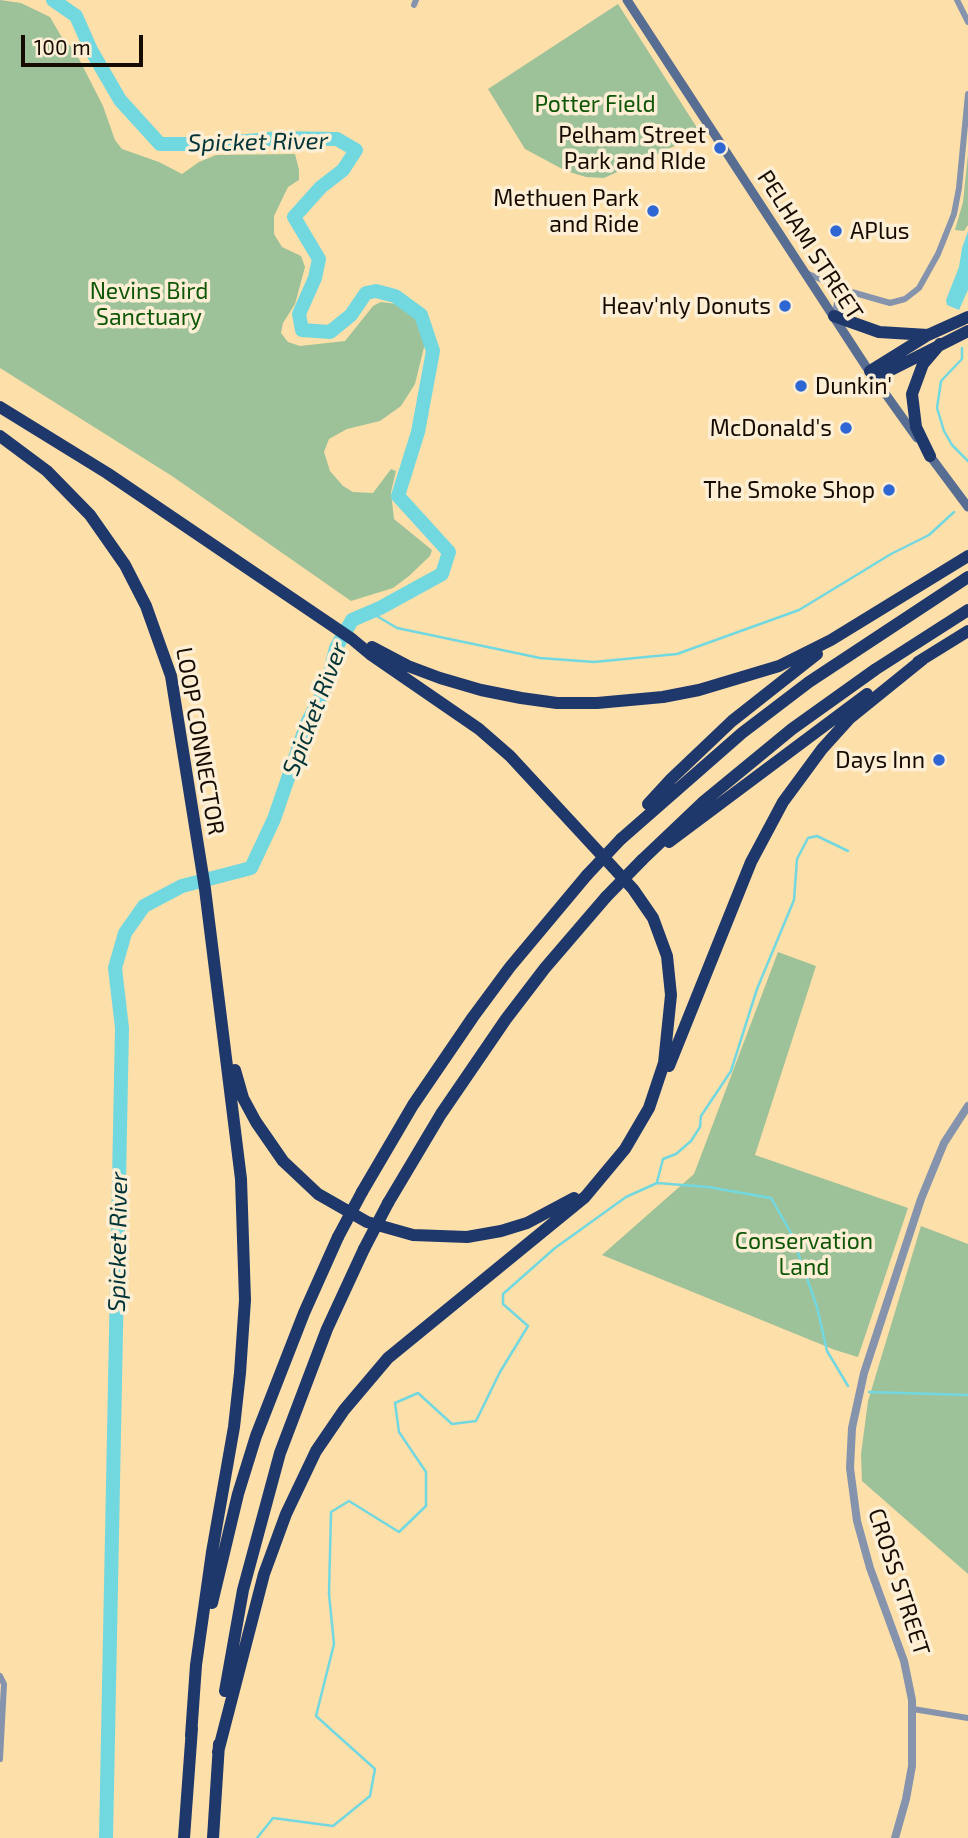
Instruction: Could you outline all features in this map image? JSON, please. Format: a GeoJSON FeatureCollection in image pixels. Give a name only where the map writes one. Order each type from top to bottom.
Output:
{"type":"FeatureCollection","features":[{"type":"Feature","properties":{"kind":"highway"},"geometry":{"type":"LineString","coordinates":[[834,316],[879,332],[928,335]]}},
{"type":"Feature","properties":{"kind":"highway"},"geometry":{"type":"LineString","coordinates":[[870,371],[928,335],[968,317]]}},
{"type":"Feature","properties":{"kind":"highway"},"geometry":{"type":"LineString","coordinates":[[870,371],[885,373],[968,331]]}},
{"type":"Feature","properties":{"kind":"highway"},"geometry":{"type":"LineString","coordinates":[[930,456],[916,427],[912,394],[923,364],[940,344]]}},
{"type":"Feature","properties":{"kind":"highway"},"geometry":{"type":"LineString","coordinates":[[0,407],[107,473],[352,639],[495,742],[634,889],[646,906],[664,943],[670,981],[667,1047],[653,1097]]}},
{"type":"Feature","properties":{"kind":"highway","name":"LOOP CONNECTOR"},"geometry":{"type":"LineString","coordinates":[[0,436],[47,471],[90,515],[125,565],[146,606],[170,676],[205,889],[224,1029]]}},
{"type":"Feature","properties":{"kind":"highway"},"geometry":{"type":"LineString","coordinates":[[352,639],[421,671],[481,690],[557,703],[597,703],[663,697],[733,681],[779,666],[848,630],[968,555]]}},
{"type":"Feature","properties":{"kind":"highway"},"geometry":{"type":"LineString","coordinates":[[621,839],[742,733],[809,682],[968,577]]}},
{"type":"Feature","properties":{"kind":"highway"},"geometry":{"type":"LineString","coordinates":[[213,1838],[218,1752],[228,1672],[243,1590],[266,1500],[296,1407],[327,1329],[388,1203],[441,1114],[506,1019],[545,968],[642,860],[712,794],[792,729],[876,669],[968,610]]}},
{"type":"Feature","properties":{"kind":"highway"},"geometry":{"type":"LineString","coordinates":[[191,1736],[211,1608],[247,1465],[285,1358],[338,1237],[413,1105],[473,1017],[518,958],[671,779],[760,696],[848,630]]}},
{"type":"Feature","properties":{"kind":"highway"},"geometry":{"type":"LineString","coordinates":[[642,860],[752,782],[838,715],[968,631]]}},
{"type":"Feature","properties":{"kind":"highway"},"geometry":{"type":"LineString","coordinates":[[218,1752],[264,1574],[295,1492],[328,1432],[388,1358],[585,1197],[630,1142],[672,1059],[751,862],[783,802],[822,749],[850,718],[923,659]]}},
{"type":"Feature","properties":{"kind":"highway"},"geometry":{"type":"LineString","coordinates":[[224,1029],[243,1098],[274,1151],[318,1194],[340,1209],[367,1222],[399,1232],[432,1237],[467,1237],[490,1233],[518,1226],[553,1211],[603,1175]]}},
{"type":"Feature","properties":{"kind":"highway"},"geometry":{"type":"LineString","coordinates":[[184,1838],[196,1665],[234,1427],[244,1314],[245,1261],[241,1179],[224,1029]]}},
{"type":"Feature","properties":{"kind":"main road","name":"PELHAM STREET"},"geometry":{"type":"LineString","coordinates":[[627,0],[870,371],[968,507]]}},
{"type":"Feature","properties":{"kind":"street"},"geometry":{"type":"LineString","coordinates":[[957,0],[968,22]]}},
{"type":"Feature","properties":{"kind":"street"},"geometry":{"type":"LineString","coordinates":[[806,273],[880,301],[900,302],[919,288],[949,230],[956,206],[968,94]]}},
{"type":"Feature","properties":{"kind":"street"},"geometry":{"type":"LineString","coordinates":[[834,316],[838,299],[848,291]]}},
{"type":"Feature","properties":{"kind":"street","name":"CROSS STREET"},"geometry":{"type":"LineString","coordinates":[[895,1838],[912,1766],[913,1709],[904,1661],[870,1568],[857,1521],[850,1468],[851,1440],[855,1408],[864,1373],[921,1199],[944,1143],[968,1106]]}},
{"type":"Feature","properties":{"kind":"street"},"geometry":{"type":"LineString","coordinates":[[0,1676],[4,1684],[0,1759]]}},
{"type":"Feature","properties":{"kind":"street"},"geometry":{"type":"LineString","coordinates":[[913,1709],[968,1718]]}},
{"type":"Feature","properties":{"kind":"green space","name":"Nevins Bird Sanctuary"},"geometry":{"type":"Polygon","coordinates":[[[0,0],[21,3],[50,17],[61,36],[75,51],[103,106],[115,140],[122,149],[159,162],[182,174],[199,162],[216,155],[295,154],[299,180],[288,187],[274,216],[274,234],[282,247],[301,256],[305,267],[295,304],[283,323],[281,333],[288,342],[300,346],[345,341],[373,306],[381,302],[396,304],[411,314],[421,327],[425,343],[415,384],[401,406],[380,421],[347,429],[329,439],[324,452],[330,471],[343,486],[353,492],[373,493],[391,469],[396,471],[391,492],[394,519],[432,550],[430,556],[393,588],[351,601],[172,476],[0,368],[0,0]]]}},
{"type":"Feature","properties":{"kind":"green space","name":"Potter Field"},"geometry":{"type":"Polygon","coordinates":[[[618,4],[701,134],[604,178],[586,177],[566,171],[525,149],[488,89],[618,4]]]}},
{"type":"Feature","properties":{"kind":"green space"},"geometry":{"type":"Polygon","coordinates":[[[968,154],[968,225],[964,231],[955,230],[963,202],[968,154]]]}},
{"type":"Feature","properties":{"kind":"green space","name":"Conservation Land"},"geometry":{"type":"Polygon","coordinates":[[[778,952],[816,966],[755,1155],[908,1208],[858,1357],[602,1255],[694,1174],[778,952]]]}},
{"type":"Feature","properties":{"kind":"green space","name":"Conservation Land"},"geometry":{"type":"Polygon","coordinates":[[[921,1226],[968,1244],[968,1574],[862,1481],[861,1454],[868,1401],[921,1226]]]}},
{"type":"Feature","properties":{"kind":"water"},"geometry":{"type":"Polygon","coordinates":[[[968,231],[968,290],[959,310],[947,305],[946,300],[959,267],[968,231]]]}},
{"type":"Feature","properties":{"kind":"waterway","name":"Spicket River"},"geometry":{"type":"LineString","coordinates":[[53,0],[76,16],[91,50],[120,100],[160,144],[217,144],[279,138],[337,139],[356,150],[343,170],[321,187],[294,217],[319,259],[315,278],[299,314],[302,330],[330,332],[351,315],[366,293],[376,291],[395,296],[421,315],[433,351],[418,432],[398,496],[449,552],[442,574],[352,620],[336,648],[327,685],[307,723],[274,819],[251,868],[182,886],[144,906],[125,933],[115,968],[122,1028],[106,1838]]}},
{"type":"Feature","properties":{"kind":"waterway"},"geometry":{"type":"LineString","coordinates":[[962,348],[962,359],[941,381],[937,408],[944,431],[952,445],[968,461]]}},
{"type":"Feature","properties":{"kind":"waterway"},"geometry":{"type":"LineString","coordinates":[[370,612],[397,628],[540,658],[594,662],[677,654],[799,610],[891,554],[929,535],[954,512]]}},
{"type":"Feature","properties":{"kind":"waterway"},"geometry":{"type":"LineString","coordinates":[[657,1182],[663,1159],[676,1154],[691,1141],[700,1127],[701,1116],[731,1071],[757,989],[794,900],[797,859],[808,838],[817,836],[848,851]]}},
{"type":"Feature","properties":{"kind":"waterway"},"geometry":{"type":"LineString","coordinates":[[257,1838],[273,1818],[333,1826],[370,1796],[375,1769],[316,1716],[334,1644],[329,1594],[331,1512],[349,1501],[399,1532],[426,1506],[426,1472],[399,1432],[395,1403],[418,1393],[452,1424],[476,1421],[500,1372],[528,1326],[503,1304],[503,1294],[555,1248],[626,1197],[657,1183],[708,1187],[771,1198],[791,1233],[817,1307],[827,1351],[848,1386]]}},
{"type":"Feature","properties":{"kind":"waterway"},"geometry":{"type":"LineString","coordinates":[[869,1392],[968,1395]]}},
{"type":"Feature","properties":{"kind":"place","name":"Pelham Street Park and RIde"},"geometry":{"type":"Point","coordinates":[720,148]}},
{"type":"Feature","properties":{"kind":"place","name":"Methuen Park and Ride"},"geometry":{"type":"Point","coordinates":[653,211]}},
{"type":"Feature","properties":{"kind":"place","name":"APlus"},"geometry":{"type":"Point","coordinates":[836,231]}},
{"type":"Feature","properties":{"kind":"place","name":"Heav'nly Donuts"},"geometry":{"type":"Point","coordinates":[785,306]}},
{"type":"Feature","properties":{"kind":"place","name":"Dunkin'"},"geometry":{"type":"Point","coordinates":[801,386]}},
{"type":"Feature","properties":{"kind":"place","name":"McDonald's"},"geometry":{"type":"Point","coordinates":[846,428]}},
{"type":"Feature","properties":{"kind":"place","name":"The Smoke Shop"},"geometry":{"type":"Point","coordinates":[889,490]}},
{"type":"Feature","properties":{"kind":"place","name":"Days Inn"},"geometry":{"type":"Point","coordinates":[939,760]}}]}
